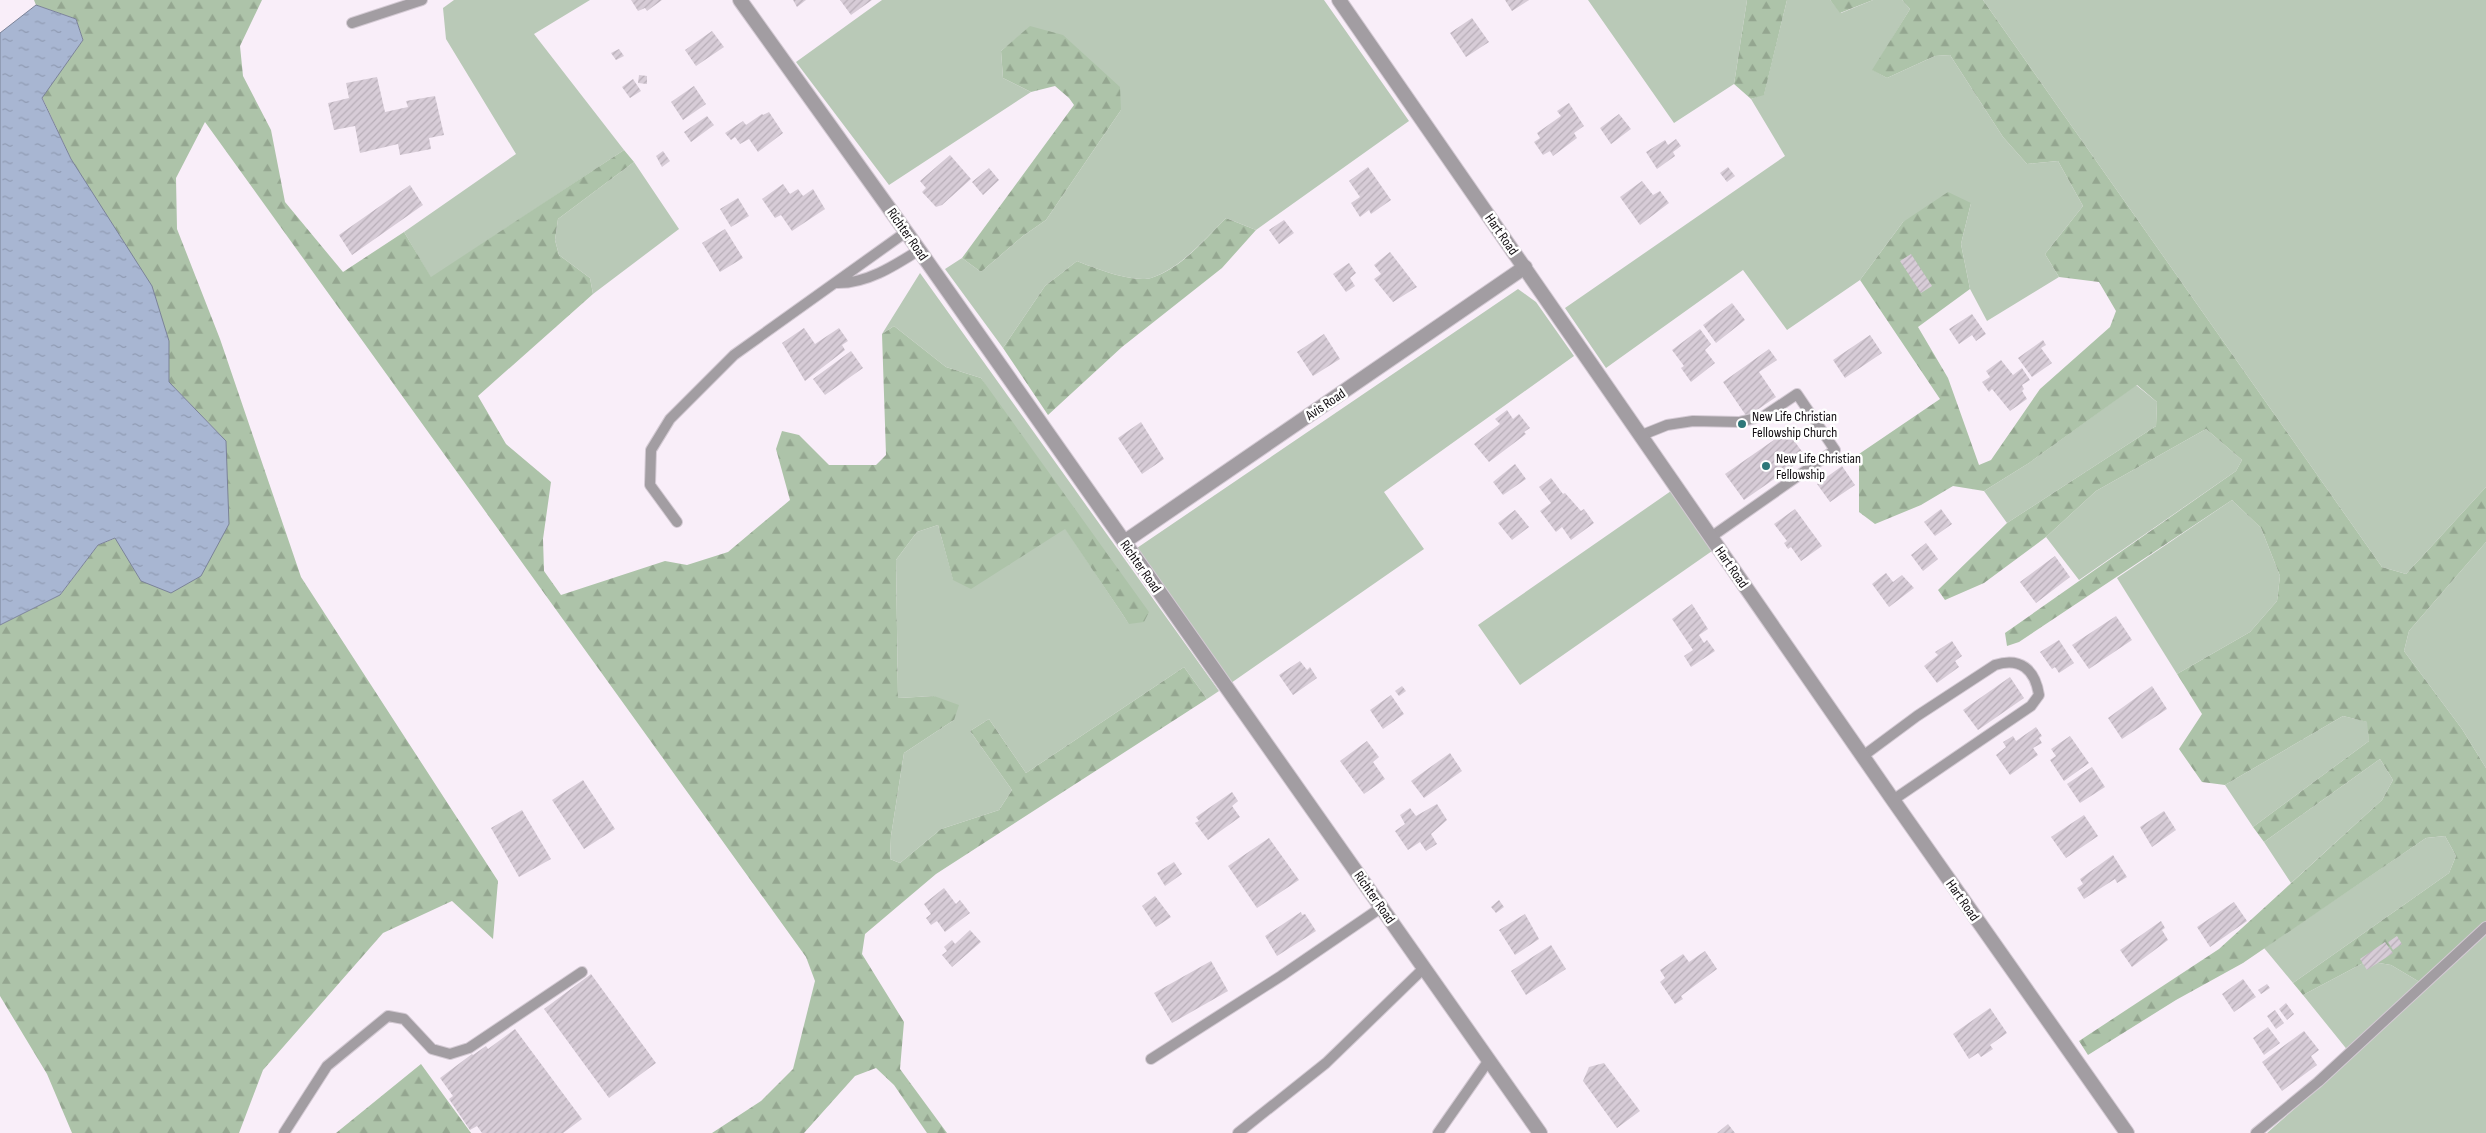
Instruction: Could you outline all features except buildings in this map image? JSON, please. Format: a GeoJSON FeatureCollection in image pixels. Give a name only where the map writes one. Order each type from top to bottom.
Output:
{"type":"FeatureCollection","features":[{"type":"Feature","properties":{"kind":"street","name":"Richter Road"},"geometry":{"type":"LineString","coordinates":[[740,0],[919,250],[1540,1133]]}},
{"type":"Feature","properties":{"kind":"street","name":"Hart Road"},"geometry":{"type":"LineString","coordinates":[[1339,0],[1893,800],[2127,1133]]}},
{"type":"Feature","properties":{"kind":"street","name":"Avis Road"},"geometry":{"type":"LineString","coordinates":[[1124,542],[1525,266]]}},
{"type":"Feature","properties":{"kind":"lane"},"geometry":{"type":"LineString","coordinates":[[352,23],[422,0]]}},
{"type":"Feature","properties":{"kind":"lane"},"geometry":{"type":"LineString","coordinates":[[677,522],[650,485],[651,450],[670,419],[734,355],[906,232]]}},
{"type":"Feature","properties":{"kind":"lane"},"geometry":{"type":"LineString","coordinates":[[836,283],[851,283],[888,269],[919,250]]}},
{"type":"Feature","properties":{"kind":"lane"},"geometry":{"type":"LineString","coordinates":[[1642,435],[1676,424],[1693,421],[1739,422],[1764,416],[1797,394],[1835,450],[1711,537]]}},
{"type":"Feature","properties":{"kind":"lane"},"geometry":{"type":"LineString","coordinates":[[1864,756],[1917,716],[1995,665],[2008,660],[2020,664],[2030,671],[2037,683],[2039,695],[2031,706],[1893,800]]}},
{"type":"Feature","properties":{"kind":"lane"},"geometry":{"type":"LineString","coordinates":[[1150,1059],[1281,976],[1382,907]]}},
{"type":"Feature","properties":{"kind":"lane"},"geometry":{"type":"LineString","coordinates":[[2256,1133],[2318,1082],[2486,927]]}},
{"type":"Feature","properties":{"kind":"lane"},"geometry":{"type":"LineString","coordinates":[[1238,1133],[1326,1063],[1424,968]]}},
{"type":"Feature","properties":{"kind":"lane"},"geometry":{"type":"LineString","coordinates":[[284,1133],[327,1066],[388,1016],[404,1019],[432,1049],[450,1054],[468,1048],[582,972]]}},
{"type":"Feature","properties":{"kind":"lane"},"geometry":{"type":"LineString","coordinates":[[1438,1133],[1489,1060]]}},
{"type":"Feature","properties":{"kind":"green space"},"geometry":{"type":"Polygon","coordinates":[[[34,0],[262,0],[240,46],[243,76],[271,130],[285,202],[343,272],[404,232],[431,277],[624,150],[634,162],[558,219],[555,240],[559,255],[590,278],[593,294],[478,396],[506,444],[551,482],[543,539],[544,571],[561,595],[665,561],[687,565],[728,552],[790,500],[776,449],[782,431],[799,435],[829,465],[876,465],[886,455],[882,334],[894,326],[946,367],[981,378],[1149,612],[1144,622],[1129,624],[1065,529],[971,589],[953,580],[938,525],[917,532],[896,560],[898,698],[934,696],[959,705],[954,720],[904,753],[891,836],[890,859],[900,863],[941,829],[999,810],[1012,790],[970,731],[989,719],[1026,773],[1184,667],[1207,699],[936,874],[865,934],[862,954],[904,1022],[900,1069],[947,1133],[927,1133],[894,1085],[876,1068],[855,1076],[804,1133],[712,1133],[761,1101],[793,1069],[815,981],[806,957],[205,122],[176,178],[177,229],[220,339],[301,577],[498,881],[493,939],[452,901],[383,933],[263,1070],[239,1133],[72,1133],[47,1074],[0,996],[0,625],[60,595],[98,545],[116,538],[141,581],[226,441],[169,382],[169,341],[71,159],[42,97],[83,40],[76,19],[36,5],[34,0]]]}},
{"type":"Feature","properties":{"kind":"green space"},"geometry":{"type":"Polygon","coordinates":[[[454,0],[590,0],[534,34],[624,150],[431,278],[404,232],[516,154],[446,39],[443,8],[454,0]]]}},
{"type":"Feature","properties":{"kind":"green space"},"geometry":{"type":"Polygon","coordinates":[[[882,0],[1324,0],[1409,121],[1256,230],[1226,218],[1192,252],[1172,268],[1151,278],[1124,277],[1077,261],[1045,286],[1003,348],[945,269],[962,258],[981,272],[1023,236],[1046,220],[1121,110],[1030,27],[1001,51],[1003,78],[1031,92],[889,185],[796,62],[882,0]]]}},
{"type":"Feature","properties":{"kind":"green space"},"geometry":{"type":"Polygon","coordinates":[[[1588,0],[1747,0],[1734,84],[1674,123],[1588,0]]]}},
{"type":"Feature","properties":{"kind":"green space"},"geometry":{"type":"Polygon","coordinates":[[[1747,0],[1787,0],[1764,95],[1751,99],[1734,84],[1747,0]]]}},
{"type":"Feature","properties":{"kind":"green space"},"geometry":{"type":"Polygon","coordinates":[[[1787,0],[1830,0],[1841,13],[1873,0],[1902,0],[1910,9],[1873,70],[1887,78],[1935,56],[1950,55],[2003,137],[2027,164],[2058,161],[2083,206],[2045,254],[2059,277],[1987,321],[1970,289],[1961,244],[1971,203],[1903,222],[1860,280],[1787,330],[1743,270],[1606,368],[1565,308],[1785,156],[1751,99],[1764,94],[1787,0]]]}},
{"type":"Feature","properties":{"kind":"green space"},"geometry":{"type":"Polygon","coordinates":[[[1830,0],[1873,0],[1840,13],[1830,0]]]}},
{"type":"Feature","properties":{"kind":"green space"},"geometry":{"type":"Polygon","coordinates":[[[1902,0],[1983,0],[2382,567],[2406,574],[2486,487],[2486,542],[2409,631],[2404,651],[2462,729],[2486,768],[2486,928],[2423,984],[2391,965],[2367,961],[2303,995],[2293,983],[2449,873],[2456,856],[2445,836],[2426,838],[2243,963],[2176,1000],[2088,1055],[2079,1041],[2219,949],[2382,800],[2393,780],[2380,759],[2264,842],[2253,827],[2369,741],[2367,722],[2343,716],[2225,785],[2202,782],[2179,749],[2202,714],[2177,674],[2250,632],[2277,601],[2280,576],[2261,528],[2232,500],[2019,642],[2007,646],[2005,633],[2236,471],[2242,460],[2206,429],[2096,491],[2046,537],[1984,583],[1945,600],[1938,590],[2007,523],[2156,426],[2157,402],[2137,385],[2029,463],[1984,491],[1953,486],[1921,505],[1875,524],[1859,512],[1859,454],[1940,399],[1860,280],[1903,222],[1948,192],[1971,203],[1961,244],[1970,289],[1918,327],[1948,378],[1979,465],[1991,460],[2040,389],[2110,327],[2116,311],[2099,282],[2059,277],[2045,254],[2083,206],[2058,161],[2027,164],[2003,137],[1950,55],[1935,56],[1887,78],[1872,70],[1910,9],[1902,0]]]}},
{"type":"Feature","properties":{"kind":"green space"},"geometry":{"type":"Polygon","coordinates":[[[1983,0],[2486,0],[2486,487],[2406,574],[2382,567],[1983,0]]]}},
{"type":"Feature","properties":{"kind":"green space"},"geometry":{"type":"Polygon","coordinates":[[[1030,26],[1063,35],[1120,87],[1121,110],[1046,220],[1023,236],[981,272],[962,258],[1074,105],[1055,86],[1031,92],[1003,78],[1001,51],[1030,26]]]}},
{"type":"Feature","properties":{"kind":"green space"},"geometry":{"type":"Polygon","coordinates":[[[634,162],[679,229],[593,294],[590,278],[559,255],[555,240],[558,219],[634,162]]]}},
{"type":"Feature","properties":{"kind":"green space"},"geometry":{"type":"Polygon","coordinates":[[[1226,218],[1256,230],[1222,268],[1122,347],[1048,415],[1003,348],[1045,286],[1077,261],[1124,277],[1151,278],[1173,268],[1183,260],[1226,218]]]}},
{"type":"Feature","properties":{"kind":"green space"},"geometry":{"type":"Polygon","coordinates":[[[920,273],[1219,691],[1207,699],[1184,667],[1026,773],[989,719],[970,731],[1012,790],[999,810],[941,829],[900,863],[890,859],[891,836],[904,753],[954,720],[934,696],[898,698],[896,560],[917,532],[938,525],[953,579],[1065,528],[1129,624],[981,378],[946,367],[894,326],[882,334],[920,273]]]}},
{"type":"Feature","properties":{"kind":"green space"},"geometry":{"type":"Polygon","coordinates":[[[1518,289],[1536,302],[1574,356],[1384,492],[1424,549],[1231,683],[1137,548],[1518,289]]]}},
{"type":"Feature","properties":{"kind":"green space"},"geometry":{"type":"Polygon","coordinates":[[[2136,385],[2157,402],[2156,426],[2007,523],[1984,491],[2029,463],[2136,385]]]}},
{"type":"Feature","properties":{"kind":"green space"},"geometry":{"type":"Polygon","coordinates":[[[2206,429],[2242,460],[2236,471],[2079,580],[2046,537],[2096,491],[2206,429]]]}},
{"type":"Feature","properties":{"kind":"green space"},"geometry":{"type":"Polygon","coordinates":[[[1671,491],[1712,551],[1520,685],[1478,625],[1671,491]]]}},
{"type":"Feature","properties":{"kind":"green space"},"geometry":{"type":"Polygon","coordinates":[[[2232,500],[2261,528],[2280,576],[2277,601],[2250,632],[2177,674],[2117,578],[2232,500]]]}},
{"type":"Feature","properties":{"kind":"green space"},"geometry":{"type":"Polygon","coordinates":[[[2486,542],[2486,768],[2462,729],[2404,651],[2409,631],[2486,542]]]}},
{"type":"Feature","properties":{"kind":"green space"},"geometry":{"type":"Polygon","coordinates":[[[2343,716],[2368,722],[2369,741],[2253,827],[2225,785],[2343,716]]]}},
{"type":"Feature","properties":{"kind":"green space"},"geometry":{"type":"Polygon","coordinates":[[[2380,759],[2393,780],[2382,800],[2291,883],[2264,842],[2380,759]]]}},
{"type":"Feature","properties":{"kind":"green space"},"geometry":{"type":"Polygon","coordinates":[[[2445,836],[2456,856],[2449,873],[2293,983],[2264,948],[2426,838],[2445,836]]]}},
{"type":"Feature","properties":{"kind":"green space"},"geometry":{"type":"Polygon","coordinates":[[[2486,928],[2486,1133],[2267,1133],[2353,1057],[2303,995],[2367,961],[2391,965],[2423,984],[2486,928]]]}},
{"type":"Feature","properties":{"kind":"green space"},"geometry":{"type":"Polygon","coordinates":[[[421,1064],[471,1133],[336,1133],[421,1064]]]}},
{"type":"Feature","properties":{"kind":"water"},"geometry":{"type":"Polygon","coordinates":[[[36,5],[76,19],[83,40],[42,98],[71,159],[152,286],[169,341],[169,382],[226,441],[229,524],[201,576],[171,593],[141,581],[115,538],[98,545],[60,595],[0,625],[0,33],[36,5]]]}},
{"type":"Feature","properties":{"kind":"place","name":"New Life Christian Fellowship Church"},"geometry":{"type":"Point","coordinates":[1742,424]}},
{"type":"Feature","properties":{"kind":"place","name":"New Life Christian Fellowship"},"geometry":{"type":"Point","coordinates":[1766,466]}}]}
